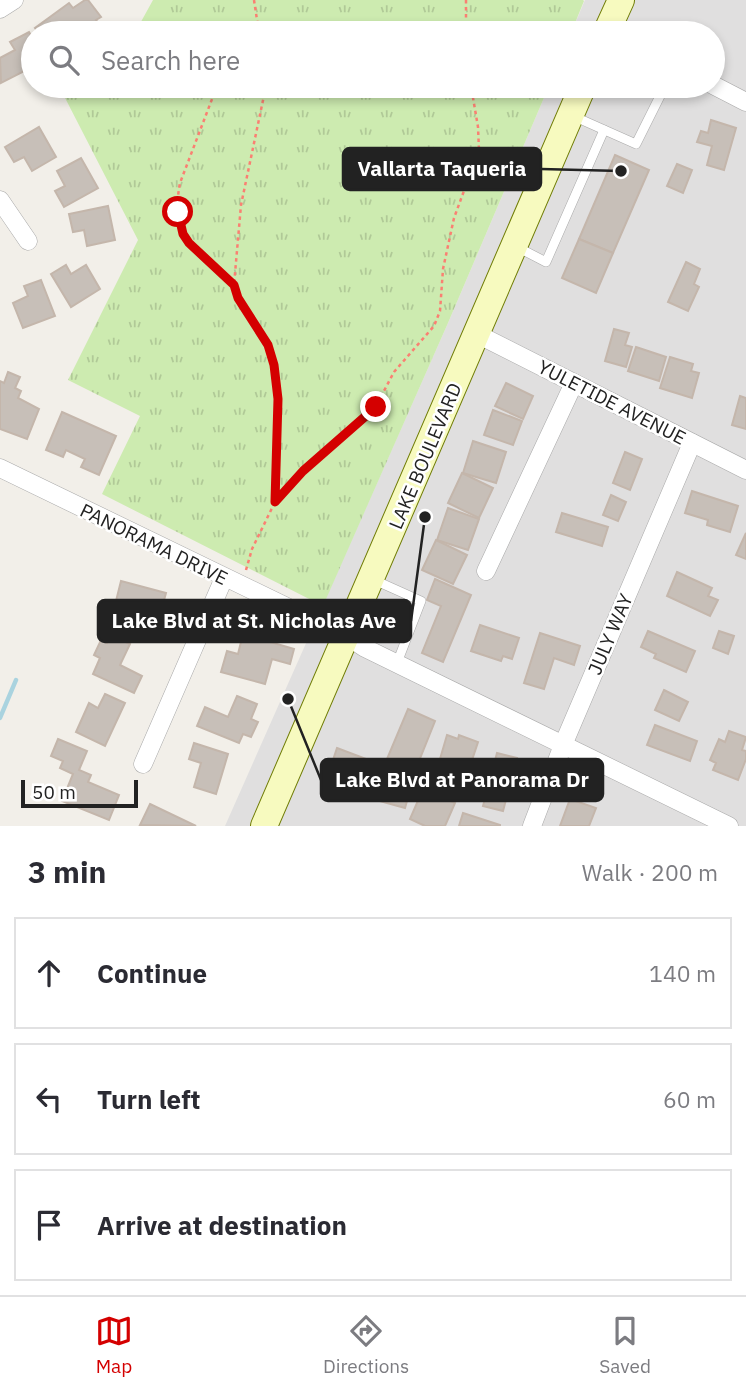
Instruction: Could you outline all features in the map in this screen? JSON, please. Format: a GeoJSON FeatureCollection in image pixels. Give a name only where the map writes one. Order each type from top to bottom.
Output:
{"type":"FeatureCollection","features":[{"type":"Feature","properties":{"kind":"main road"},"geometry":{"type":"LineString","coordinates":[[611,21],[621,0]]}},
{"type":"Feature","properties":{"kind":"main road","name":"LAKE BOULEVARD"},"geometry":{"type":"LineString","coordinates":[[264,826],[578,98]]}},
{"type":"Feature","properties":{"kind":"street"},"geometry":{"type":"LineString","coordinates":[[0,9],[14,0]]}},
{"type":"Feature","properties":{"kind":"street"},"geometry":{"type":"LineString","coordinates":[[725,91],[746,102]]}},
{"type":"Feature","properties":{"kind":"street"},"geometry":{"type":"LineString","coordinates":[[0,200],[28,241]]}},
{"type":"Feature","properties":{"kind":"street","name":"YULETIDE AVENUE"},"geometry":{"type":"LineString","coordinates":[[477,334],[746,470]]}},
{"type":"Feature","properties":{"kind":"street"},"geometry":{"type":"LineString","coordinates":[[486,571],[574,383]]}},
{"type":"Feature","properties":{"kind":"street","name":"JULY WAY"},"geometry":{"type":"LineString","coordinates":[[532,826],[563,745],[692,443]]}},
{"type":"Feature","properties":{"kind":"street","name":"PANORAMA DRIVE"},"geometry":{"type":"LineString","coordinates":[[0,468],[347,636],[729,826]]}},
{"type":"Feature","properties":{"kind":"street"},"geometry":{"type":"LineString","coordinates":[[143,764],[224,578]]}},
{"type":"Feature","properties":{"kind":"lane"},"geometry":{"type":"LineString","coordinates":[[571,115],[636,144],[660,98]]}},
{"type":"Feature","properties":{"kind":"lane"},"geometry":{"type":"LineString","coordinates":[[515,246],[546,262],[604,130]]}},
{"type":"Feature","properties":{"kind":"lane"},"geometry":{"type":"LineString","coordinates":[[372,579],[421,601],[397,663]]}},
{"type":"Feature","properties":{"kind":"path"},"geometry":{"type":"LineString","coordinates":[[254,0],[256,21]]}},
{"type":"Feature","properties":{"kind":"path"},"geometry":{"type":"LineString","coordinates":[[466,0],[466,21]]}},
{"type":"Feature","properties":{"kind":"path"},"geometry":{"type":"LineString","coordinates":[[212,98],[180,183],[178,212],[183,234],[189,243],[234,285]]}},
{"type":"Feature","properties":{"kind":"path"},"geometry":{"type":"LineString","coordinates":[[263,98],[241,205],[234,285],[238,298],[268,345],[274,365],[278,431],[275,502]]}},
{"type":"Feature","properties":{"kind":"path"},"geometry":{"type":"LineString","coordinates":[[241,586],[252,549],[275,502],[303,471],[376,407],[394,372],[434,326],[440,311],[443,269],[454,218],[479,150],[473,98]]}},
{"type":"Feature","properties":{"kind":"shaded area"},"geometry":{"type":"Polygon","coordinates":[[[585,0],[746,0],[746,826],[225,826],[448,323],[544,98],[725,98],[725,21],[576,21],[585,0]]]}},
{"type":"Feature","properties":{"kind":"green space"},"geometry":{"type":"Polygon","coordinates":[[[153,0],[584,1],[576,21],[141,21],[153,0]]]}},
{"type":"Feature","properties":{"kind":"green space"},"geometry":{"type":"Polygon","coordinates":[[[65,98],[544,98],[323,606],[102,494],[140,416],[68,380],[138,240],[65,98]]]}},
{"type":"Feature","properties":{"kind":"building"},"geometry":{"type":"Polygon","coordinates":[[[88,0],[101,17],[97,21],[45,21],[69,3],[73,8],[88,0]]]}},
{"type":"Feature","properties":{"kind":"building"},"geometry":{"type":"Polygon","coordinates":[[[21,36],[21,73],[1,83],[0,58],[15,50],[10,42],[21,36]]]}},
{"type":"Feature","properties":{"kind":"building"},"geometry":{"type":"Polygon","coordinates":[[[711,120],[736,128],[724,170],[707,165],[712,146],[697,142],[701,131],[708,133],[711,120]]]}},
{"type":"Feature","properties":{"kind":"building"},"geometry":{"type":"Polygon","coordinates":[[[39,127],[56,157],[32,171],[24,157],[14,162],[5,147],[39,127]]]}},
{"type":"Feature","properties":{"kind":"building"},"geometry":{"type":"Polygon","coordinates":[[[615,155],[649,170],[613,253],[579,239],[615,155]]]}},
{"type":"Feature","properties":{"kind":"building"},"geometry":{"type":"Polygon","coordinates":[[[81,158],[98,188],[64,207],[55,191],[65,186],[57,171],[81,158]]]}},
{"type":"Feature","properties":{"kind":"building"},"geometry":{"type":"Polygon","coordinates":[[[677,164],[692,170],[683,193],[667,186],[677,164]]]}},
{"type":"Feature","properties":{"kind":"building"},"geometry":{"type":"Polygon","coordinates":[[[108,206],[115,240],[87,246],[84,230],[73,232],[69,214],[108,206]]]}},
{"type":"Feature","properties":{"kind":"building"},"geometry":{"type":"Polygon","coordinates":[[[579,239],[613,253],[596,293],[562,278],[579,239]]]}},
{"type":"Feature","properties":{"kind":"building"},"geometry":{"type":"Polygon","coordinates":[[[686,262],[700,269],[694,284],[699,287],[688,311],[668,302],[686,262]]]}},
{"type":"Feature","properties":{"kind":"building"},"geometry":{"type":"Polygon","coordinates":[[[66,265],[71,274],[86,265],[100,289],[71,307],[51,274],[66,265]]]}},
{"type":"Feature","properties":{"kind":"building"},"geometry":{"type":"Polygon","coordinates":[[[41,280],[55,316],[23,328],[13,303],[28,296],[24,286],[41,280]]]}},
{"type":"Feature","properties":{"kind":"building"},"geometry":{"type":"Polygon","coordinates":[[[614,329],[629,333],[625,345],[632,347],[626,367],[605,361],[614,329]]]}},
{"type":"Feature","properties":{"kind":"building"},"geometry":{"type":"Polygon","coordinates":[[[636,347],[666,357],[659,381],[628,371],[636,347]]]}},
{"type":"Feature","properties":{"kind":"building"},"geometry":{"type":"Polygon","coordinates":[[[670,357],[693,364],[691,371],[699,373],[692,398],[660,388],[670,357]]]}},
{"type":"Feature","properties":{"kind":"building"},"geometry":{"type":"Polygon","coordinates":[[[8,372],[20,377],[15,388],[21,391],[18,398],[39,409],[27,439],[0,429],[0,381],[4,383],[8,372]]]}},
{"type":"Feature","properties":{"kind":"building"},"geometry":{"type":"Polygon","coordinates":[[[506,383],[533,396],[523,419],[495,406],[506,383]]]}},
{"type":"Feature","properties":{"kind":"building"},"geometry":{"type":"Polygon","coordinates":[[[740,396],[746,398],[746,429],[732,425],[740,396]]]}},
{"type":"Feature","properties":{"kind":"building"},"geometry":{"type":"Polygon","coordinates":[[[493,410],[522,421],[513,445],[484,435],[493,410]]]}},
{"type":"Feature","properties":{"kind":"building"},"geometry":{"type":"Polygon","coordinates":[[[62,412],[116,436],[99,475],[81,467],[85,459],[66,450],[63,457],[46,450],[62,412]]]}},
{"type":"Feature","properties":{"kind":"building"},"geometry":{"type":"Polygon","coordinates":[[[473,441],[506,452],[496,483],[463,473],[473,441]]]}},
{"type":"Feature","properties":{"kind":"building"},"geometry":{"type":"Polygon","coordinates":[[[625,452],[642,459],[630,490],[613,483],[625,452]]]}},
{"type":"Feature","properties":{"kind":"building"},"geometry":{"type":"Polygon","coordinates":[[[462,473],[493,488],[479,518],[448,503],[462,473]]]}},
{"type":"Feature","properties":{"kind":"building"},"geometry":{"type":"Polygon","coordinates":[[[692,491],[738,506],[730,532],[707,525],[708,520],[685,513],[692,491]]]}},
{"type":"Feature","properties":{"kind":"building"},"geometry":{"type":"Polygon","coordinates":[[[611,495],[626,502],[618,521],[603,515],[611,495]]]}},
{"type":"Feature","properties":{"kind":"building"},"geometry":{"type":"Polygon","coordinates":[[[448,508],[479,519],[468,550],[437,540],[448,508]]]}},
{"type":"Feature","properties":{"kind":"building"},"geometry":{"type":"Polygon","coordinates":[[[562,513],[608,527],[602,546],[556,532],[562,513]]]}},
{"type":"Feature","properties":{"kind":"building"},"geometry":{"type":"Polygon","coordinates":[[[746,533],[746,559],[736,555],[746,533]]]}},
{"type":"Feature","properties":{"kind":"building"},"geometry":{"type":"Polygon","coordinates":[[[436,540],[467,555],[453,584],[422,570],[436,540]]]}},
{"type":"Feature","properties":{"kind":"building"},"geometry":{"type":"Polygon","coordinates":[[[677,572],[712,588],[708,596],[718,600],[710,616],[667,596],[677,572]]]}},
{"type":"Feature","properties":{"kind":"building"},"geometry":{"type":"Polygon","coordinates":[[[435,579],[471,595],[443,662],[422,653],[441,606],[427,600],[435,579]]]}},
{"type":"Feature","properties":{"kind":"building"},"geometry":{"type":"Polygon","coordinates":[[[121,581],[166,593],[160,615],[168,617],[163,635],[138,628],[142,612],[115,605],[121,581]]]}},
{"type":"Feature","properties":{"kind":"building"},"geometry":{"type":"Polygon","coordinates":[[[480,625],[519,638],[512,659],[503,656],[501,661],[471,651],[480,625]]]}},
{"type":"Feature","properties":{"kind":"building"},"geometry":{"type":"Polygon","coordinates":[[[648,631],[695,651],[686,672],[654,658],[656,654],[641,647],[648,631]]]}},
{"type":"Feature","properties":{"kind":"building"},"geometry":{"type":"Polygon","coordinates":[[[719,631],[734,636],[728,654],[713,648],[719,631]]]}},
{"type":"Feature","properties":{"kind":"building"},"geometry":{"type":"Polygon","coordinates":[[[540,633],[580,646],[574,665],[554,658],[544,689],[524,683],[540,633]]]}},
{"type":"Feature","properties":{"kind":"building"},"geometry":{"type":"Polygon","coordinates":[[[111,635],[130,644],[120,665],[142,676],[134,693],[93,674],[100,658],[94,655],[101,640],[107,643],[111,635]]]}},
{"type":"Feature","properties":{"kind":"building"},"geometry":{"type":"Polygon","coordinates":[[[253,637],[294,649],[290,664],[272,659],[265,684],[221,672],[227,651],[238,654],[242,638],[252,641],[253,637]]]}},
{"type":"Feature","properties":{"kind":"building"},"geometry":{"type":"Polygon","coordinates":[[[664,690],[688,702],[679,721],[655,710],[664,690]]]}},
{"type":"Feature","properties":{"kind":"building"},"geometry":{"type":"Polygon","coordinates":[[[105,694],[125,703],[105,746],[76,732],[89,703],[98,708],[105,694]]]}},
{"type":"Feature","properties":{"kind":"building"},"geometry":{"type":"Polygon","coordinates":[[[237,696],[257,704],[251,719],[258,722],[251,737],[243,734],[239,743],[197,726],[205,707],[228,717],[237,696]]]}},
{"type":"Feature","properties":{"kind":"building"},"geometry":{"type":"Polygon","coordinates":[[[408,709],[435,721],[415,771],[387,759],[408,709]]]}},
{"type":"Feature","properties":{"kind":"building"},"geometry":{"type":"Polygon","coordinates":[[[655,725],[697,741],[690,761],[647,745],[655,725]]]}},
{"type":"Feature","properties":{"kind":"building"},"geometry":{"type":"Polygon","coordinates":[[[729,731],[746,737],[742,750],[746,751],[746,759],[738,780],[713,770],[716,763],[710,760],[719,739],[725,742],[729,731]]]}},
{"type":"Feature","properties":{"kind":"building"},"geometry":{"type":"Polygon","coordinates":[[[447,735],[458,739],[459,735],[478,742],[469,769],[440,759],[447,735]]]}},
{"type":"Feature","properties":{"kind":"building"},"geometry":{"type":"Polygon","coordinates":[[[58,739],[87,751],[79,770],[91,775],[88,782],[119,795],[109,820],[62,801],[73,774],[60,768],[63,761],[51,756],[58,739]]]}},
{"type":"Feature","properties":{"kind":"building"},"geometry":{"type":"Polygon","coordinates":[[[194,743],[228,754],[216,794],[194,787],[201,763],[189,759],[194,743]]]}},
{"type":"Feature","properties":{"kind":"building"},"geometry":{"type":"Polygon","coordinates":[[[337,748],[369,760],[359,790],[327,778],[337,748]]]}},
{"type":"Feature","properties":{"kind":"building"},"geometry":{"type":"Polygon","coordinates":[[[497,753],[517,758],[503,811],[483,806],[497,753]]]}},
{"type":"Feature","properties":{"kind":"building"},"geometry":{"type":"Polygon","coordinates":[[[377,770],[413,780],[405,808],[369,798],[377,770]]]}},
{"type":"Feature","properties":{"kind":"building"},"geometry":{"type":"Polygon","coordinates":[[[423,789],[455,803],[445,826],[425,826],[410,819],[423,789]]]}},
{"type":"Feature","properties":{"kind":"building"},"geometry":{"type":"Polygon","coordinates":[[[570,799],[596,808],[589,826],[560,826],[570,799]]]}},
{"type":"Feature","properties":{"kind":"building"},"geometry":{"type":"Polygon","coordinates":[[[150,804],[196,826],[140,825],[150,804]]]}},
{"type":"Feature","properties":{"kind":"building"},"geometry":{"type":"Polygon","coordinates":[[[463,813],[500,825],[500,826],[459,826],[463,813]]]}},
{"type":"Feature","properties":{"kind":"waterway"},"geometry":{"type":"LineString","coordinates":[[0,718],[16,680]]}},
{"type":"Feature","properties":{"kind":"place","name":"Vallarta Taqueria"},"geometry":{"type":"Point","coordinates":[621,171]}},
{"type":"Feature","properties":{"kind":"place","name":"Lake Blvd at St. Nicholas Ave"},"geometry":{"type":"Point","coordinates":[425,517]}},
{"type":"Feature","properties":{"kind":"place","name":"Lake Blvd at Panorama Dr"},"geometry":{"type":"Point","coordinates":[288,699]}},
{"type":"Feature","properties":{"kind":"route"},"geometry":{"type":"LineString","coordinates":[[178,212],[183,234],[189,243],[234,285],[238,298],[268,345],[274,365],[278,399],[275,502],[303,471],[376,407]]}}]}
